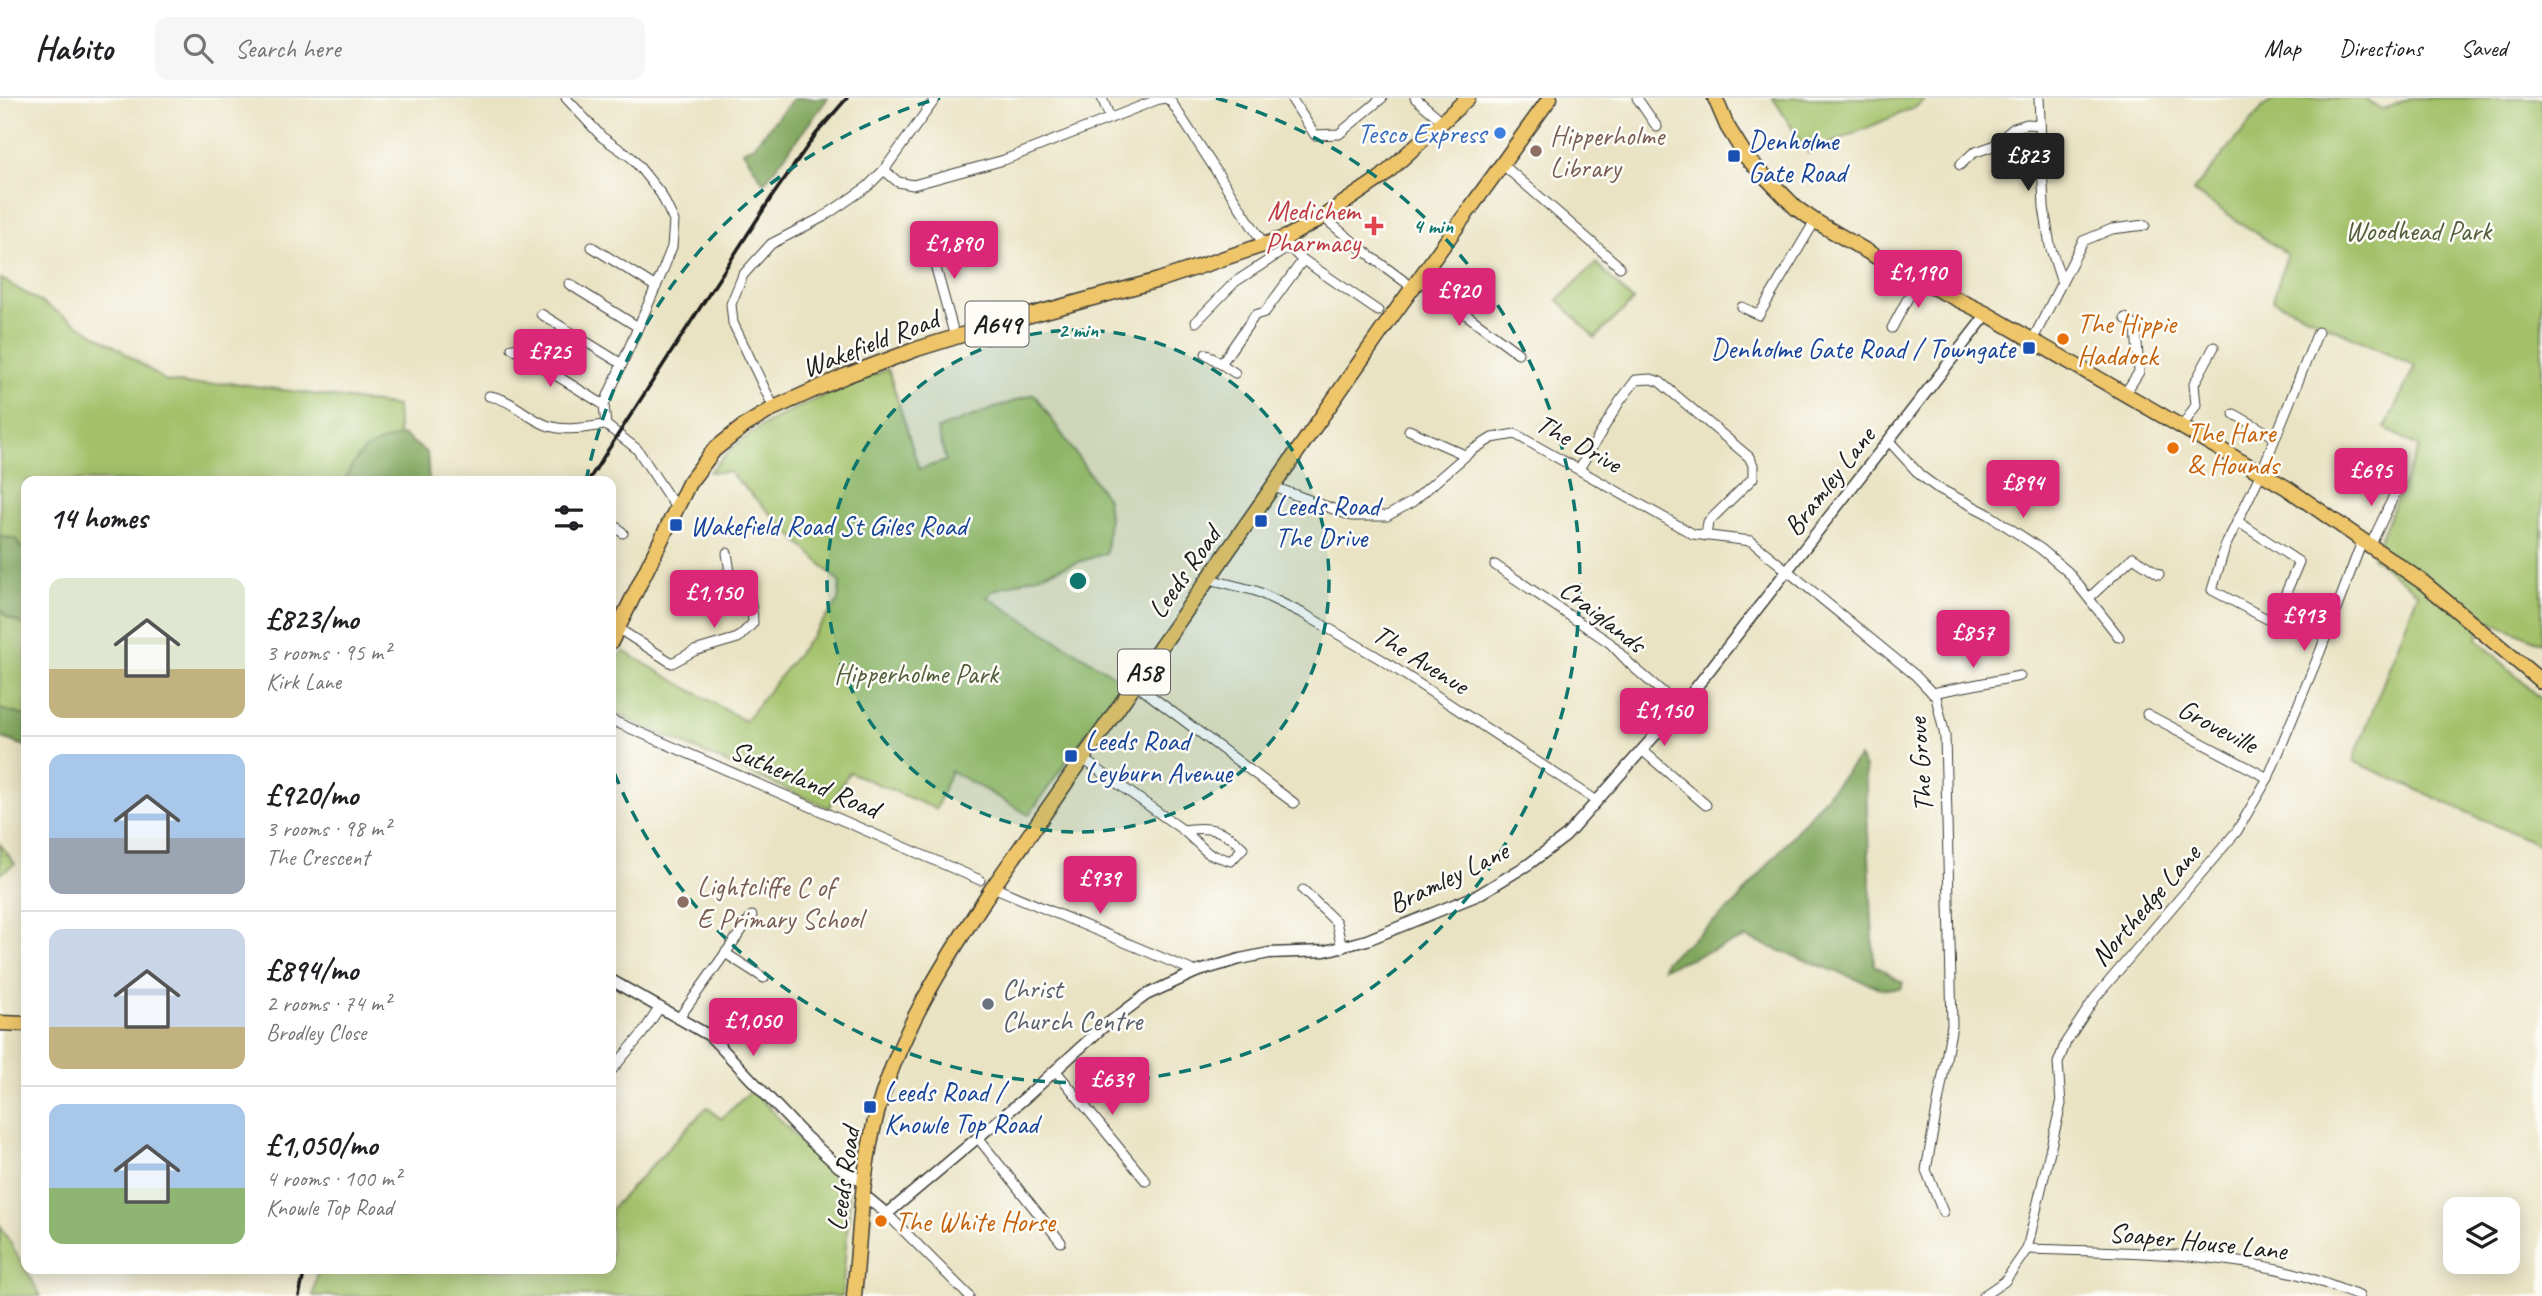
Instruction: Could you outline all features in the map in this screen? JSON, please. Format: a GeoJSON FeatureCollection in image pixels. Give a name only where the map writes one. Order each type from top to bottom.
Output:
{"type":"FeatureCollection","features":[{"type":"Feature","properties":{"kind":"main road","name":"Wakefield Road"},"geometry":{"type":"LineString","coordinates":[[616,634],[689,483],[714,450],[744,426],[774,408],[873,365],[955,337],[1132,288],[1265,246],[1285,243],[1382,177],[1468,98]]}},
{"type":"Feature","properties":{"kind":"main road","name":"Leeds Road"},"geometry":{"type":"LineString","coordinates":[[853,1296],[875,1120],[897,1059],[922,1003],[987,883],[1083,759],[1415,283],[1550,98]]}},
{"type":"Feature","properties":{"kind":"main road"},"geometry":{"type":"LineString","coordinates":[[1715,98],[1727,126],[1747,158],[1796,208],[1918,279],[1987,314],[2261,473],[2367,541],[2424,583],[2542,682]]}},
{"type":"Feature","properties":{"kind":"main road"},"geometry":{"type":"LineString","coordinates":[[0,1023],[21,1024]]}},
{"type":"Feature","properties":{"kind":"street"},"geometry":{"type":"LineString","coordinates":[[566,98],[602,137],[632,158],[661,194],[674,221],[672,247],[604,405],[606,425]]}},
{"type":"Feature","properties":{"kind":"street"},"geometry":{"type":"LineString","coordinates":[[774,408],[733,323],[731,304],[743,275],[771,244],[823,217],[866,187],[884,170],[936,98]]}},
{"type":"Feature","properties":{"kind":"street"},"geometry":{"type":"LineString","coordinates":[[1102,98],[1110,118]]}},
{"type":"Feature","properties":{"kind":"street"},"geometry":{"type":"LineString","coordinates":[[884,170],[898,182],[913,185],[1004,160],[1158,99],[1167,98],[1265,246]]}},
{"type":"Feature","properties":{"kind":"street"},"geometry":{"type":"LineString","coordinates":[[1291,98],[1315,135],[1339,134],[1382,98]]}},
{"type":"Feature","properties":{"kind":"street"},"geometry":{"type":"LineString","coordinates":[[1415,98],[1441,120]]}},
{"type":"Feature","properties":{"kind":"street"},"geometry":{"type":"LineString","coordinates":[[1637,98],[1657,127]]}},
{"type":"Feature","properties":{"kind":"street"},"geometry":{"type":"LineString","coordinates":[[2039,98],[2044,207],[2050,246],[2061,280]]}},
{"type":"Feature","properties":{"kind":"street"},"geometry":{"type":"LineString","coordinates":[[1960,165],[1973,153],[1993,146],[2014,128],[2026,124],[2040,125]]}},
{"type":"Feature","properties":{"kind":"street"},"geometry":{"type":"LineString","coordinates":[[1502,164],[1620,267]]}},
{"type":"Feature","properties":{"kind":"street"},"geometry":{"type":"LineString","coordinates":[[1323,217],[1371,256],[1518,353]]}},
{"type":"Feature","properties":{"kind":"street"},"geometry":{"type":"LineString","coordinates":[[1742,307],[1759,315],[1815,221]]}},
{"type":"Feature","properties":{"kind":"street"},"geometry":{"type":"LineString","coordinates":[[2032,341],[2083,241],[2112,229],[2146,225]]}},
{"type":"Feature","properties":{"kind":"street"},"geometry":{"type":"LineString","coordinates":[[926,232],[955,337]]}},
{"type":"Feature","properties":{"kind":"street"},"geometry":{"type":"LineString","coordinates":[[1196,323],[1235,282],[1285,243],[1303,260],[1378,311]]}},
{"type":"Feature","properties":{"kind":"street"},"geometry":{"type":"LineString","coordinates":[[592,247],[656,287]]}},
{"type":"Feature","properties":{"kind":"street"},"geometry":{"type":"LineString","coordinates":[[1221,364],[1255,315],[1265,312],[1303,260]]}},
{"type":"Feature","properties":{"kind":"street"},"geometry":{"type":"LineString","coordinates":[[1892,327],[1918,279]]}},
{"type":"Feature","properties":{"kind":"street"},"geometry":{"type":"LineString","coordinates":[[569,284],[638,327]]}},
{"type":"Feature","properties":{"kind":"street"},"geometry":{"type":"LineString","coordinates":[[541,314],[622,364]]}},
{"type":"Feature","properties":{"kind":"street","name":"Bramley Lane"},"geometry":{"type":"LineString","coordinates":[[887,1214],[1125,1009],[1146,995],[1196,972],[1269,953],[1342,948],[1478,895],[1504,881],[1566,836],[1680,707],[1987,314]]}},
{"type":"Feature","properties":{"kind":"street"},"geometry":{"type":"LineString","coordinates":[[2124,395],[2139,372],[2136,327],[2125,318]]}},
{"type":"Feature","properties":{"kind":"street"},"geometry":{"type":"LineString","coordinates":[[2237,521],[2299,562],[2277,614],[2269,620],[2212,590],[2225,547],[2237,521],[2261,473],[2318,332]]}},
{"type":"Feature","properties":{"kind":"street"},"geometry":{"type":"LineString","coordinates":[[2182,428],[2196,405],[2194,384],[2214,347]]}},
{"type":"Feature","properties":{"kind":"street"},"geometry":{"type":"LineString","coordinates":[[512,348],[604,405]]}},
{"type":"Feature","properties":{"kind":"street"},"geometry":{"type":"LineString","coordinates":[[1206,354],[1235,373]]}},
{"type":"Feature","properties":{"kind":"street"},"geometry":{"type":"LineString","coordinates":[[1579,468],[1636,380],[1651,379],[1660,382],[1749,457],[1753,465],[1753,478],[1708,522],[1706,536]]}},
{"type":"Feature","properties":{"kind":"street"},"geometry":{"type":"LineString","coordinates":[[489,396],[502,398],[547,426],[567,430],[606,425],[637,449],[676,508]]}},
{"type":"Feature","properties":{"kind":"street"},"geometry":{"type":"LineString","coordinates":[[2234,414],[2275,438]]}},
{"type":"Feature","properties":{"kind":"street"},"geometry":{"type":"LineString","coordinates":[[1409,429],[1465,456]]}},
{"type":"Feature","properties":{"kind":"street","name":"The Drive"},"geometry":{"type":"LineString","coordinates":[[1274,487],[1352,516],[1387,516],[1412,502],[1465,456],[1492,438],[1515,434],[1693,534],[1751,541],[1787,573]]}},
{"type":"Feature","properties":{"kind":"street"},"geometry":{"type":"LineString","coordinates":[[1889,441],[1920,475],[1936,487],[1988,514],[2041,549],[2068,572],[2119,637]]}},
{"type":"Feature","properties":{"kind":"street","name":"Northedge Lane"},"geometry":{"type":"LineString","coordinates":[[1983,1296],[2005,1281],[2027,1250],[2062,1104],[2057,1063],[2066,1042],[2095,998],[2237,831],[2268,778],[2367,541],[2399,485]]}},
{"type":"Feature","properties":{"kind":"street"},"geometry":{"type":"LineString","coordinates":[[616,530],[623,533]]}},
{"type":"Feature","properties":{"kind":"street"},"geometry":{"type":"LineString","coordinates":[[619,629],[672,663],[694,651],[738,638],[752,622],[752,604],[746,585],[730,572],[727,553]]}},
{"type":"Feature","properties":{"kind":"street"},"geometry":{"type":"LineString","coordinates":[[2089,598],[2133,557],[2159,574]]}},
{"type":"Feature","properties":{"kind":"street","name":"Craiglands"},"geometry":{"type":"LineString","coordinates":[[1495,565],[1610,643],[1680,707]]}},
{"type":"Feature","properties":{"kind":"street"},"geometry":{"type":"LineString","coordinates":[[701,584],[730,572]]}},
{"type":"Feature","properties":{"kind":"street","name":"The Grove"},"geometry":{"type":"LineString","coordinates":[[1787,573],[1915,675],[1936,697],[1945,737],[1952,1025],[1926,1170],[1943,1212]]}},
{"type":"Feature","properties":{"kind":"street","name":"The Avenue"},"geometry":{"type":"LineString","coordinates":[[1209,579],[1256,591],[1316,621],[1395,668],[1597,801]]}},
{"type":"Feature","properties":{"kind":"street"},"geometry":{"type":"LineString","coordinates":[[1932,693],[2020,676]]}},
{"type":"Feature","properties":{"kind":"street"},"geometry":{"type":"LineString","coordinates":[[1135,684],[1294,803]]}},
{"type":"Feature","properties":{"kind":"street","name":"Groveville"},"geometry":{"type":"LineString","coordinates":[[2147,714],[2268,778]]}},
{"type":"Feature","properties":{"kind":"street","name":"Sutherland Road"},"geometry":{"type":"LineString","coordinates":[[616,722],[1196,972]]}},
{"type":"Feature","properties":{"kind":"street"},"geometry":{"type":"LineString","coordinates":[[1642,750],[1706,805]]}},
{"type":"Feature","properties":{"kind":"street"},"geometry":{"type":"LineString","coordinates":[[1083,759],[1183,830],[1209,854],[1231,860],[1243,848],[1232,836],[1214,829],[1183,830]]}},
{"type":"Feature","properties":{"kind":"street"},"geometry":{"type":"LineString","coordinates":[[1303,890],[1336,922],[1342,948]]}},
{"type":"Feature","properties":{"kind":"street"},"geometry":{"type":"LineString","coordinates":[[679,1018],[752,916]]}},
{"type":"Feature","properties":{"kind":"street"},"geometry":{"type":"LineString","coordinates":[[725,953],[764,978]]}},
{"type":"Feature","properties":{"kind":"street"},"geometry":{"type":"LineString","coordinates":[[616,983],[710,1036],[806,1137],[865,1189],[969,1296]]}},
{"type":"Feature","properties":{"kind":"street"},"geometry":{"type":"LineString","coordinates":[[616,1065],[660,1007]]}},
{"type":"Feature","properties":{"kind":"street"},"geometry":{"type":"LineString","coordinates":[[1056,1071],[1146,1181]]}},
{"type":"Feature","properties":{"kind":"street"},"geometry":{"type":"LineString","coordinates":[[978,1138],[1061,1242]]}},
{"type":"Feature","properties":{"kind":"street","name":"Soaper House Lane"},"geometry":{"type":"LineString","coordinates":[[2027,1250],[2171,1255],[2241,1263],[2294,1274],[2359,1296]]}},
{"type":"Feature","properties":{"kind":"green space"},"geometry":{"type":"Polygon","coordinates":[[[794,98],[828,98],[764,183],[743,151],[755,144],[794,98]]]}},
{"type":"Feature","properties":{"kind":"green space"},"geometry":{"type":"Polygon","coordinates":[[[1773,98],[1926,98],[1916,107],[1808,153],[1773,98]]]}},
{"type":"Feature","properties":{"kind":"green space","name":"Woodhead Park"},"geometry":{"type":"Polygon","coordinates":[[[2277,98],[2364,98],[2382,110],[2410,98],[2542,98],[2542,643],[2482,618],[2477,639],[2542,700],[2542,846],[2353,761],[2418,593],[2372,557],[2419,447],[2385,428],[2415,366],[2273,300],[2287,254],[2193,191],[2263,107],[2277,98]]]}},
{"type":"Feature","properties":{"kind":"green space"},"geometry":{"type":"Polygon","coordinates":[[[1596,263],[1633,301],[1595,338],[1558,300],[1596,263]]]}},
{"type":"Feature","properties":{"kind":"green space"},"geometry":{"type":"Polygon","coordinates":[[[0,278],[115,346],[166,381],[192,385],[234,383],[397,406],[401,476],[21,476],[21,744],[0,737],[0,278]]]}},
{"type":"Feature","properties":{"kind":"green space","name":"Hipperholme Park"},"geometry":{"type":"Polygon","coordinates":[[[888,369],[919,469],[946,461],[937,429],[1034,394],[1107,499],[1109,518],[1106,553],[992,591],[987,597],[1123,681],[1029,815],[951,771],[936,809],[849,772],[829,808],[616,714],[616,660],[623,651],[745,721],[838,602],[840,583],[729,472],[709,472],[749,435],[807,403],[888,369]]]}},
{"type":"Feature","properties":{"kind":"green space"},"geometry":{"type":"Polygon","coordinates":[[[403,435],[427,453],[429,476],[346,476],[361,454],[382,442],[403,435]]]}},
{"type":"Feature","properties":{"kind":"green space"},"geometry":{"type":"Polygon","coordinates":[[[0,536],[16,539],[21,547],[21,624],[7,617],[0,609],[0,536]]]}},
{"type":"Feature","properties":{"kind":"green space"},"geometry":{"type":"Polygon","coordinates":[[[0,709],[21,715],[21,744],[0,737],[0,709]]]}},
{"type":"Feature","properties":{"kind":"green space"},"geometry":{"type":"Polygon","coordinates":[[[1859,757],[1865,768],[1874,965],[1903,983],[1901,989],[1880,988],[1746,938],[1663,968],[1665,961],[1734,905],[1859,757]]]}},
{"type":"Feature","properties":{"kind":"green space"},"geometry":{"type":"Polygon","coordinates":[[[0,844],[15,864],[0,874],[0,844]]]}},
{"type":"Feature","properties":{"kind":"green space"},"geometry":{"type":"Polygon","coordinates":[[[752,1090],[850,1197],[842,1296],[313,1296],[317,1274],[616,1274],[616,1204],[707,1107],[721,1119],[752,1090]]]}},
{"type":"Feature","properties":{"kind":"green space"},"geometry":{"type":"Polygon","coordinates":[[[0,1225],[21,1261],[21,1274],[28,1274],[41,1296],[0,1296],[0,1225]]]}},
{"type":"Feature","properties":{"kind":"railway"},"geometry":{"type":"LineString","coordinates":[[591,476],[771,198],[816,134],[847,98]]}},
{"type":"Feature","properties":{"kind":"railway"},"geometry":{"type":"LineString","coordinates":[[299,1296],[304,1274]]}},
{"type":"Feature","properties":{"kind":"place","name":"Tesco Express"},"geometry":{"type":"Point","coordinates":[1500,133]}},
{"type":"Feature","properties":{"kind":"place","name":"Hipperholme Library"},"geometry":{"type":"Point","coordinates":[1536,151]}},
{"type":"Feature","properties":{"kind":"place","name":"Denholme Gate Road"},"geometry":{"type":"Point","coordinates":[1734,156]}},
{"type":"Feature","properties":{"kind":"place","name":"Medichem Pharmacy"},"geometry":{"type":"Point","coordinates":[1374,226]}},
{"type":"Feature","properties":{"kind":"place","name":"The Hippie Haddock"},"geometry":{"type":"Point","coordinates":[2063,339]}},
{"type":"Feature","properties":{"kind":"place","name":"Denholme Gate Road / Towngate"},"geometry":{"type":"Point","coordinates":[2029,348]}},
{"type":"Feature","properties":{"kind":"place","name":"The Hare & Hounds"},"geometry":{"type":"Point","coordinates":[2173,448]}},
{"type":"Feature","properties":{"kind":"place","name":"Leeds Road The Drive"},"geometry":{"type":"Point","coordinates":[1261,521]}},
{"type":"Feature","properties":{"kind":"place","name":"Wakefield Road St Giles Road"},"geometry":{"type":"Point","coordinates":[676,525]}},
{"type":"Feature","properties":{"kind":"place","name":"Leeds Road Leyburn Avenue"},"geometry":{"type":"Point","coordinates":[1071,756]}},
{"type":"Feature","properties":{"kind":"place","name":"Lightcliffe C of E Primary School"},"geometry":{"type":"Point","coordinates":[683,902]}},
{"type":"Feature","properties":{"kind":"place","name":"Christ Church Centre"},"geometry":{"type":"Point","coordinates":[988,1004]}},
{"type":"Feature","properties":{"kind":"place","name":"Leeds Road / Knowle Top Road"},"geometry":{"type":"Point","coordinates":[870,1107]}},
{"type":"Feature","properties":{"kind":"place","name":"The White Horse"},"geometry":{"type":"Point","coordinates":[881,1221]}}]}
